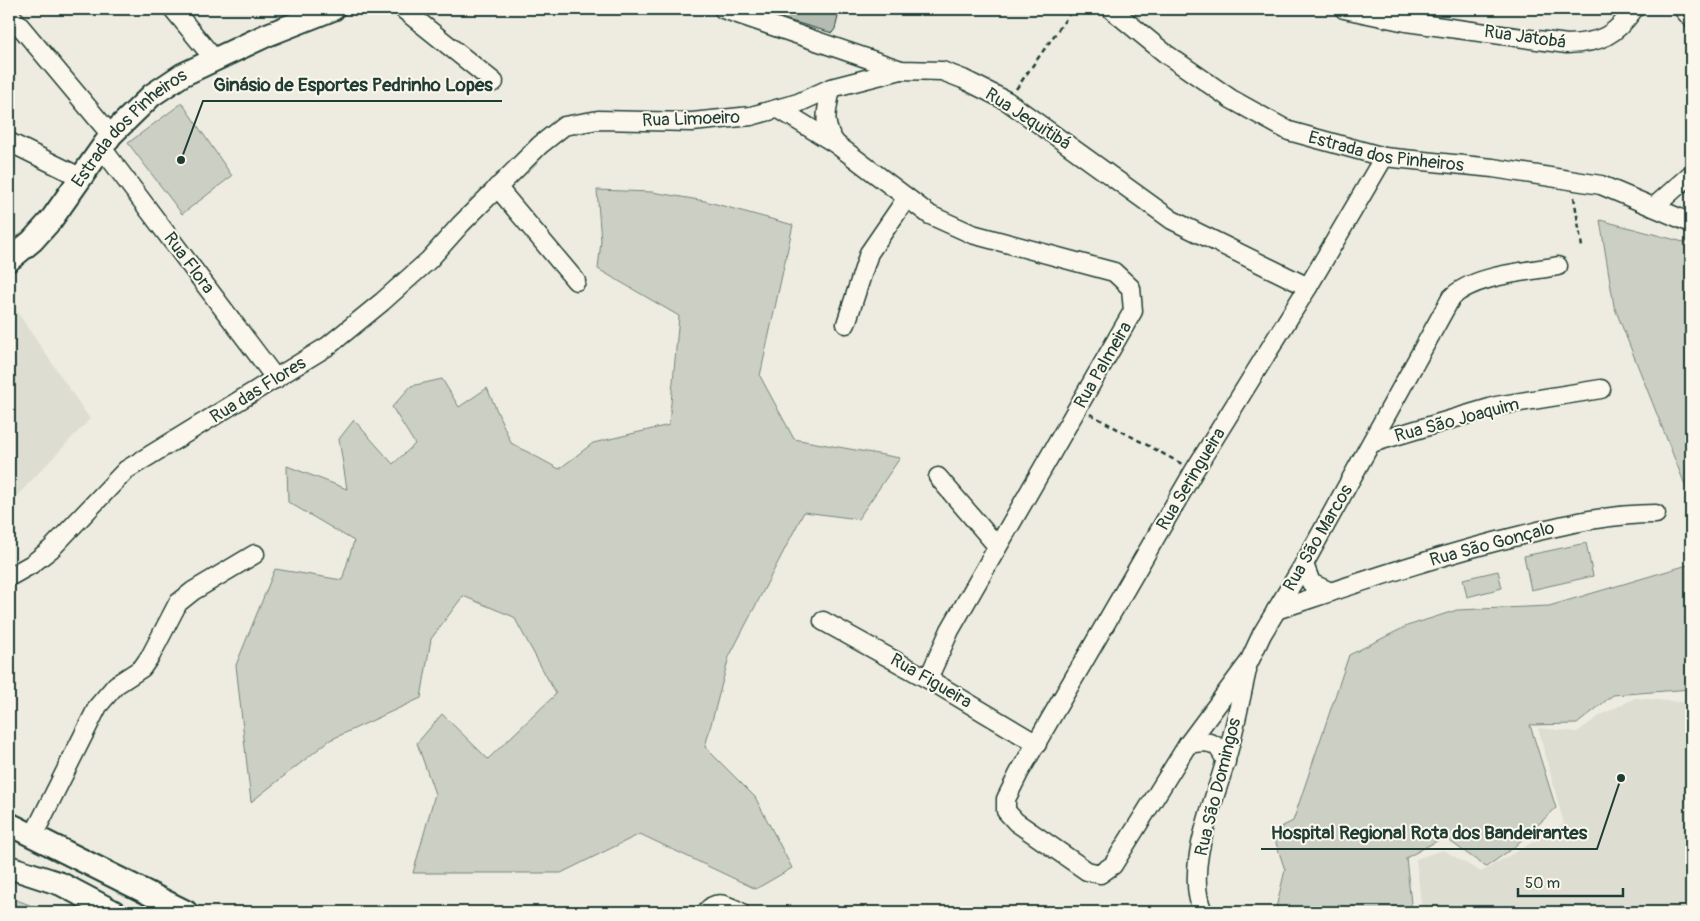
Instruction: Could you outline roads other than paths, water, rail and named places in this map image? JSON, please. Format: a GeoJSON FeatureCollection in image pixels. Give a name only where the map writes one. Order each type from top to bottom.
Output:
{"type":"FeatureCollection","features":[{"type":"Feature","properties":{"kind":"main road","name":"Estrada dos Pinheiros"},"geometry":{"type":"LineString","coordinates":[[9,260],[32,241],[52,220],[80,177],[107,141],[152,95],[182,75],[268,35],[333,9]]}},
{"type":"Feature","properties":{"kind":"main road"},"geometry":{"type":"LineString","coordinates":[[9,824],[186,912]]}},
{"type":"Feature","properties":{"kind":"main road"},"geometry":{"type":"LineString","coordinates":[[9,867],[61,884],[114,912]]}},
{"type":"Feature","properties":{"kind":"street"},"geometry":{"type":"LineString","coordinates":[[174,9],[215,60]]}},
{"type":"Feature","properties":{"kind":"street"},"geometry":{"type":"LineString","coordinates":[[403,9],[494,82]]}},
{"type":"Feature","properties":{"kind":"street","name":"Rua Jequitibá"},"geometry":{"type":"LineString","coordinates":[[723,9],[902,70],[942,71],[963,79],[1007,101],[1172,220],[1308,287]]}},
{"type":"Feature","properties":{"kind":"street","name":"Estrada dos Pinheiros"},"geometry":{"type":"LineString","coordinates":[[1111,9],[1166,54],[1231,99],[1289,131],[1384,157],[1492,168],[1601,185],[1654,206],[1691,224]]}},
{"type":"Feature","properties":{"kind":"street","name":"Rua Jatobá"},"geometry":{"type":"LineString","coordinates":[[1344,9],[1406,22],[1567,44],[1590,43],[1613,34],[1634,9]]}},
{"type":"Feature","properties":{"kind":"street"},"geometry":{"type":"LineString","coordinates":[[1683,9],[1691,18]]}},
{"type":"Feature","properties":{"kind":"street","name":"Rua Flora"},"geometry":{"type":"LineString","coordinates":[[9,13],[107,141],[276,379]]}},
{"type":"Feature","properties":{"kind":"street","name":"Rua Limoeiro"},"geometry":{"type":"LineString","coordinates":[[496,187],[540,145],[564,126],[598,120],[721,121],[798,104],[831,88],[902,70]]}},
{"type":"Feature","properties":{"kind":"street","name":"Rua Palmeira"},"geometry":{"type":"LineString","coordinates":[[831,88],[825,124],[827,132],[836,144]]}},
{"type":"Feature","properties":{"kind":"street","name":"Rua Palmeira"},"geometry":{"type":"LineString","coordinates":[[779,109],[836,144],[930,216],[972,234],[1114,272],[1130,288],[1133,311],[950,630],[928,678]]}},
{"type":"Feature","properties":{"kind":"street"},"geometry":{"type":"LineString","coordinates":[[9,142],[80,177]]}},
{"type":"Feature","properties":{"kind":"street","name":"Rua Seringueira"},"geometry":{"type":"LineString","coordinates":[[1113,865],[1100,874],[1087,871],[1016,822],[1008,815],[1005,805],[1019,773],[1194,471],[1308,287],[1384,157]]}},
{"type":"Feature","properties":{"kind":"street"},"geometry":{"type":"LineString","coordinates":[[1654,206],[1691,174]]}},
{"type":"Feature","properties":{"kind":"street"},"geometry":{"type":"LineString","coordinates":[[496,187],[576,281]]}},
{"type":"Feature","properties":{"kind":"street","name":"Rua das Flores"},"geometry":{"type":"LineString","coordinates":[[9,577],[32,564],[51,549],[126,470],[328,346],[382,302],[429,260],[496,187]]}},
{"type":"Feature","properties":{"kind":"street"},"geometry":{"type":"LineString","coordinates":[[846,324],[869,254],[906,199]]}},
{"type":"Feature","properties":{"kind":"street","name":"Rua São Marcos"},"geometry":{"type":"LineString","coordinates":[[1113,865],[1188,744],[1249,662],[1276,610],[1372,443],[1451,298],[1460,290],[1474,283],[1558,266]]}},
{"type":"Feature","properties":{"kind":"street","name":"Rua São Joaquim"},"geometry":{"type":"LineString","coordinates":[[1372,443],[1496,406],[1601,389]]}},
{"type":"Feature","properties":{"kind":"street"},"geometry":{"type":"LineString","coordinates":[[938,476],[998,546]]}},
{"type":"Feature","properties":{"kind":"street","name":"Rua São Gonçalo"},"geometry":{"type":"LineString","coordinates":[[1276,610],[1462,550],[1593,518],[1616,515],[1656,514]]}},
{"type":"Feature","properties":{"kind":"street"},"geometry":{"type":"LineString","coordinates":[[33,836],[98,706],[116,685],[142,668],[151,655],[178,603],[193,591],[255,554]]}},
{"type":"Feature","properties":{"kind":"street"},"geometry":{"type":"LineString","coordinates":[[1304,564],[1311,583],[1331,592]]}},
{"type":"Feature","properties":{"kind":"street","name":"Rua Figueira"},"geometry":{"type":"LineString","coordinates":[[823,621],[928,678],[1037,744]]}},
{"type":"Feature","properties":{"kind":"street","name":"Rua São Domingos"},"geometry":{"type":"LineString","coordinates":[[1203,912],[1197,889],[1197,871],[1202,840],[1226,762],[1249,662]]}},
{"type":"Feature","properties":{"kind":"street"},"geometry":{"type":"LineString","coordinates":[[1188,744],[1200,742],[1216,745],[1221,750],[1226,762]]}},
{"type":"Feature","properties":{"kind":"street"},"geometry":{"type":"LineString","coordinates":[[706,912],[711,906],[717,904],[724,904],[739,911]]}},
{"type":"Feature","properties":{"kind":"place","name":"Ginásio de Esportes Pedrinho Lopes"},"geometry":{"type":"Point","coordinates":[181,160]}},
{"type":"Feature","properties":{"kind":"place","name":"Hospital Regional Rota dos Bandeirantes"},"geometry":{"type":"Point","coordinates":[1621,778]}}]}
